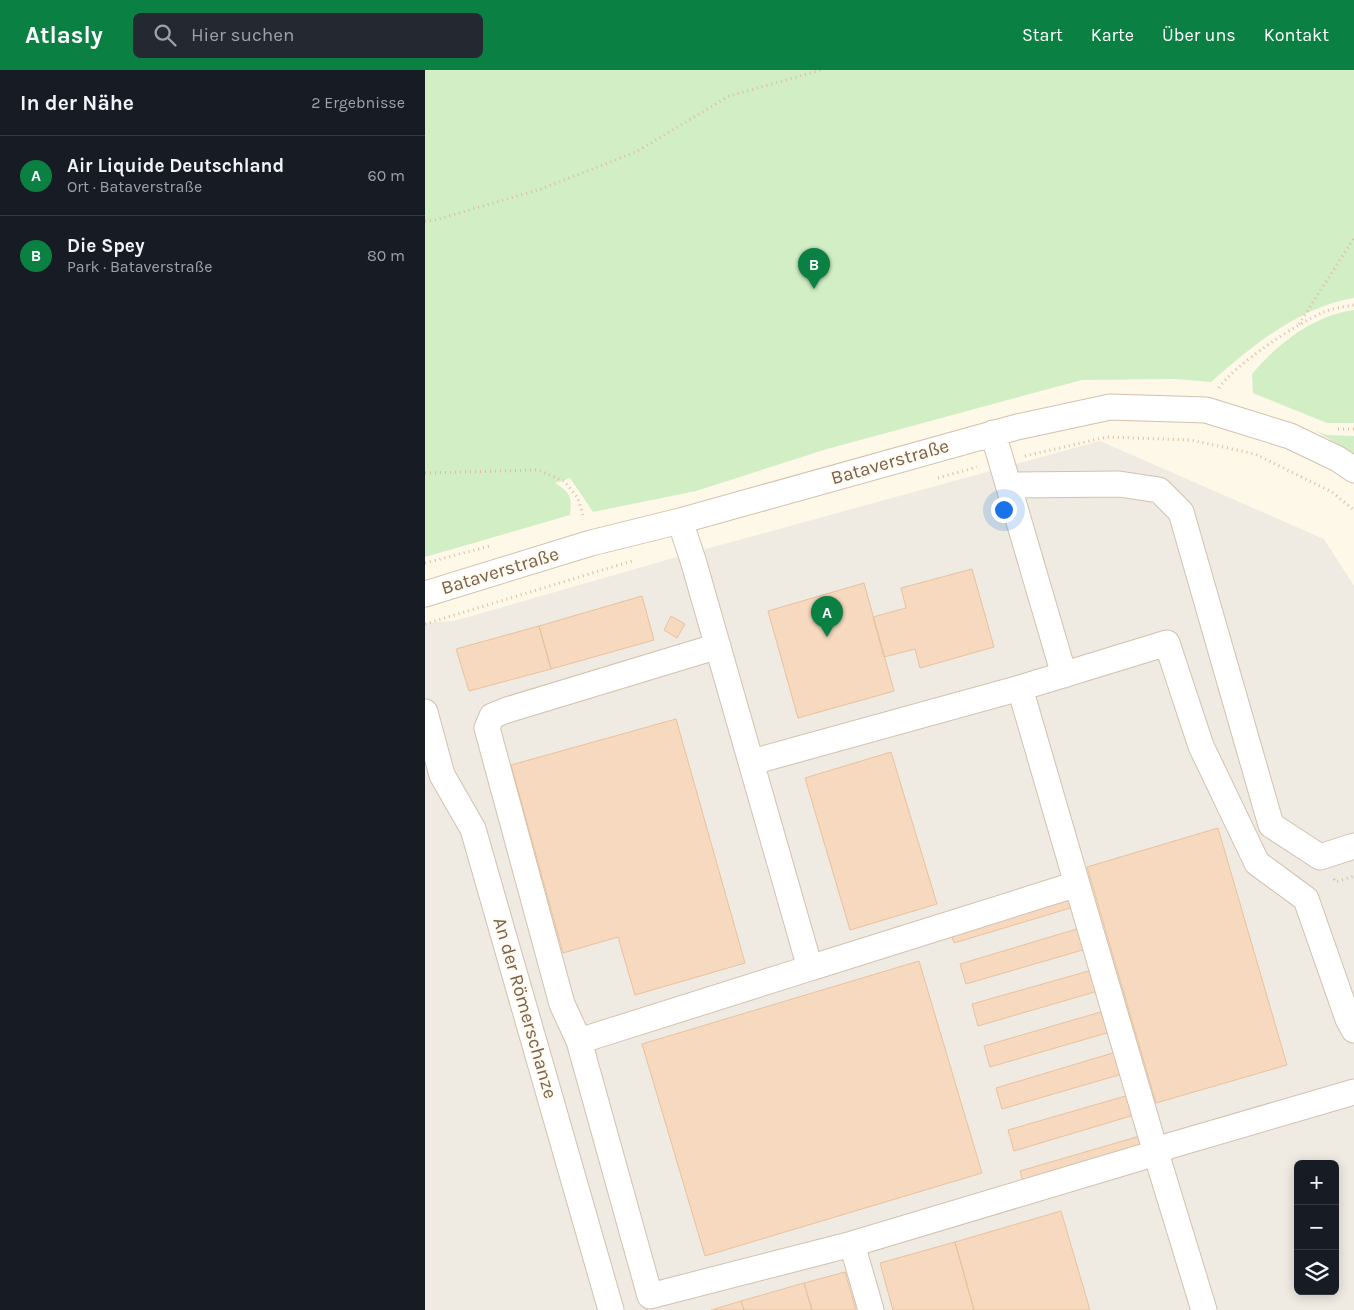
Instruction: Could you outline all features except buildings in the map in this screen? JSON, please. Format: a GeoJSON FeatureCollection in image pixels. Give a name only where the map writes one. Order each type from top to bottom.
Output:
{"type":"FeatureCollection","features":[{"type":"Feature","properties":{"kind":"street","name":"Bataverstraße"},"geometry":{"type":"LineString","coordinates":[[425,594],[591,543],[680,521],[1017,427],[1110,407],[1206,410],[1290,436],[1338,459],[1354,470]]}},
{"type":"Feature","properties":{"kind":"street"},"geometry":{"type":"LineString","coordinates":[[993,434],[1064,675]]}},
{"type":"Feature","properties":{"kind":"street"},"geometry":{"type":"LineString","coordinates":[[1008,485],[1119,484],[1159,490],[1181,512],[1271,825],[1320,857],[1354,846]]}},
{"type":"Feature","properties":{"kind":"street"},"geometry":{"type":"LineString","coordinates":[[680,521],[752,762],[810,968]]}},
{"type":"Feature","properties":{"kind":"street"},"geometry":{"type":"LineString","coordinates":[[752,762],[1020,688],[1167,643],[1201,746],[1237,822],[1257,863],[1306,899],[1348,1019],[1354,1030]]}},
{"type":"Feature","properties":{"kind":"street"},"geometry":{"type":"LineString","coordinates":[[718,646],[507,710],[492,716],[487,728],[561,1004],[579,1040],[652,1303],[1156,1153],[1169,1146],[1354,1092]]}},
{"type":"Feature","properties":{"kind":"street"},"geometry":{"type":"LineString","coordinates":[[1020,688],[1204,1310]]}},
{"type":"Feature","properties":{"kind":"street","name":"An der Römerschanze"},"geometry":{"type":"LineString","coordinates":[[425,712],[442,774],[473,828],[611,1310]]}},
{"type":"Feature","properties":{"kind":"street"},"geometry":{"type":"LineString","coordinates":[[579,1040],[1077,884]]}},
{"type":"Feature","properties":{"kind":"street"},"geometry":{"type":"LineString","coordinates":[[852,1244],[871,1310]]}},
{"type":"Feature","properties":{"kind":"path"},"geometry":{"type":"LineString","coordinates":[[425,221],[435,220],[541,189],[636,152],[729,96],[821,70]]}},
{"type":"Feature","properties":{"kind":"path"},"geometry":{"type":"LineString","coordinates":[[1297,326],[1354,238]]}},
{"type":"Feature","properties":{"kind":"path"},"geometry":{"type":"LineString","coordinates":[[1216,391],[1223,381],[1254,355],[1297,326],[1326,311],[1354,304]]}},
{"type":"Feature","properties":{"kind":"path"},"geometry":{"type":"LineString","coordinates":[[935,478],[1107,437],[1191,440],[1255,454],[1332,492],[1354,510]]}},
{"type":"Feature","properties":{"kind":"path"},"geometry":{"type":"LineString","coordinates":[[425,473],[538,470],[564,481],[578,498],[591,543]]}},
{"type":"Feature","properties":{"kind":"path"},"geometry":{"type":"LineString","coordinates":[[425,624],[641,558]]}},
{"type":"Feature","properties":{"kind":"shaded area"},"geometry":{"type":"Polygon","coordinates":[[[1100,441],[1324,539],[1354,586],[1354,1310],[425,1310],[425,623],[454,621],[684,555],[1100,441]]]}},
{"type":"Feature","properties":{"kind":"green space"},"geometry":{"type":"Polygon","coordinates":[[[425,70],[1354,70],[1354,298],[1314,310],[1295,319],[1260,342],[1211,382],[1175,379],[1082,380],[827,449],[696,491],[593,512],[570,478],[555,483],[569,496],[571,504],[570,515],[425,557],[425,70]]]}},
{"type":"Feature","properties":{"kind":"green space"},"geometry":{"type":"Polygon","coordinates":[[[1354,310],[1354,423],[1327,423],[1253,393],[1252,374],[1285,342],[1324,318],[1354,310]]]}},
{"type":"Feature","properties":{"kind":"green space"},"geometry":{"type":"Polygon","coordinates":[[[1316,431],[1327,435],[1354,436],[1354,454],[1316,431]]]}},
{"type":"Feature","properties":{"kind":"place","name":"Die Spey"},"geometry":{"type":"Point","coordinates":[814,289]}},
{"type":"Feature","properties":{"kind":"place","name":"Air Liquide Deutschland"},"geometry":{"type":"Point","coordinates":[827,637]}}]}
